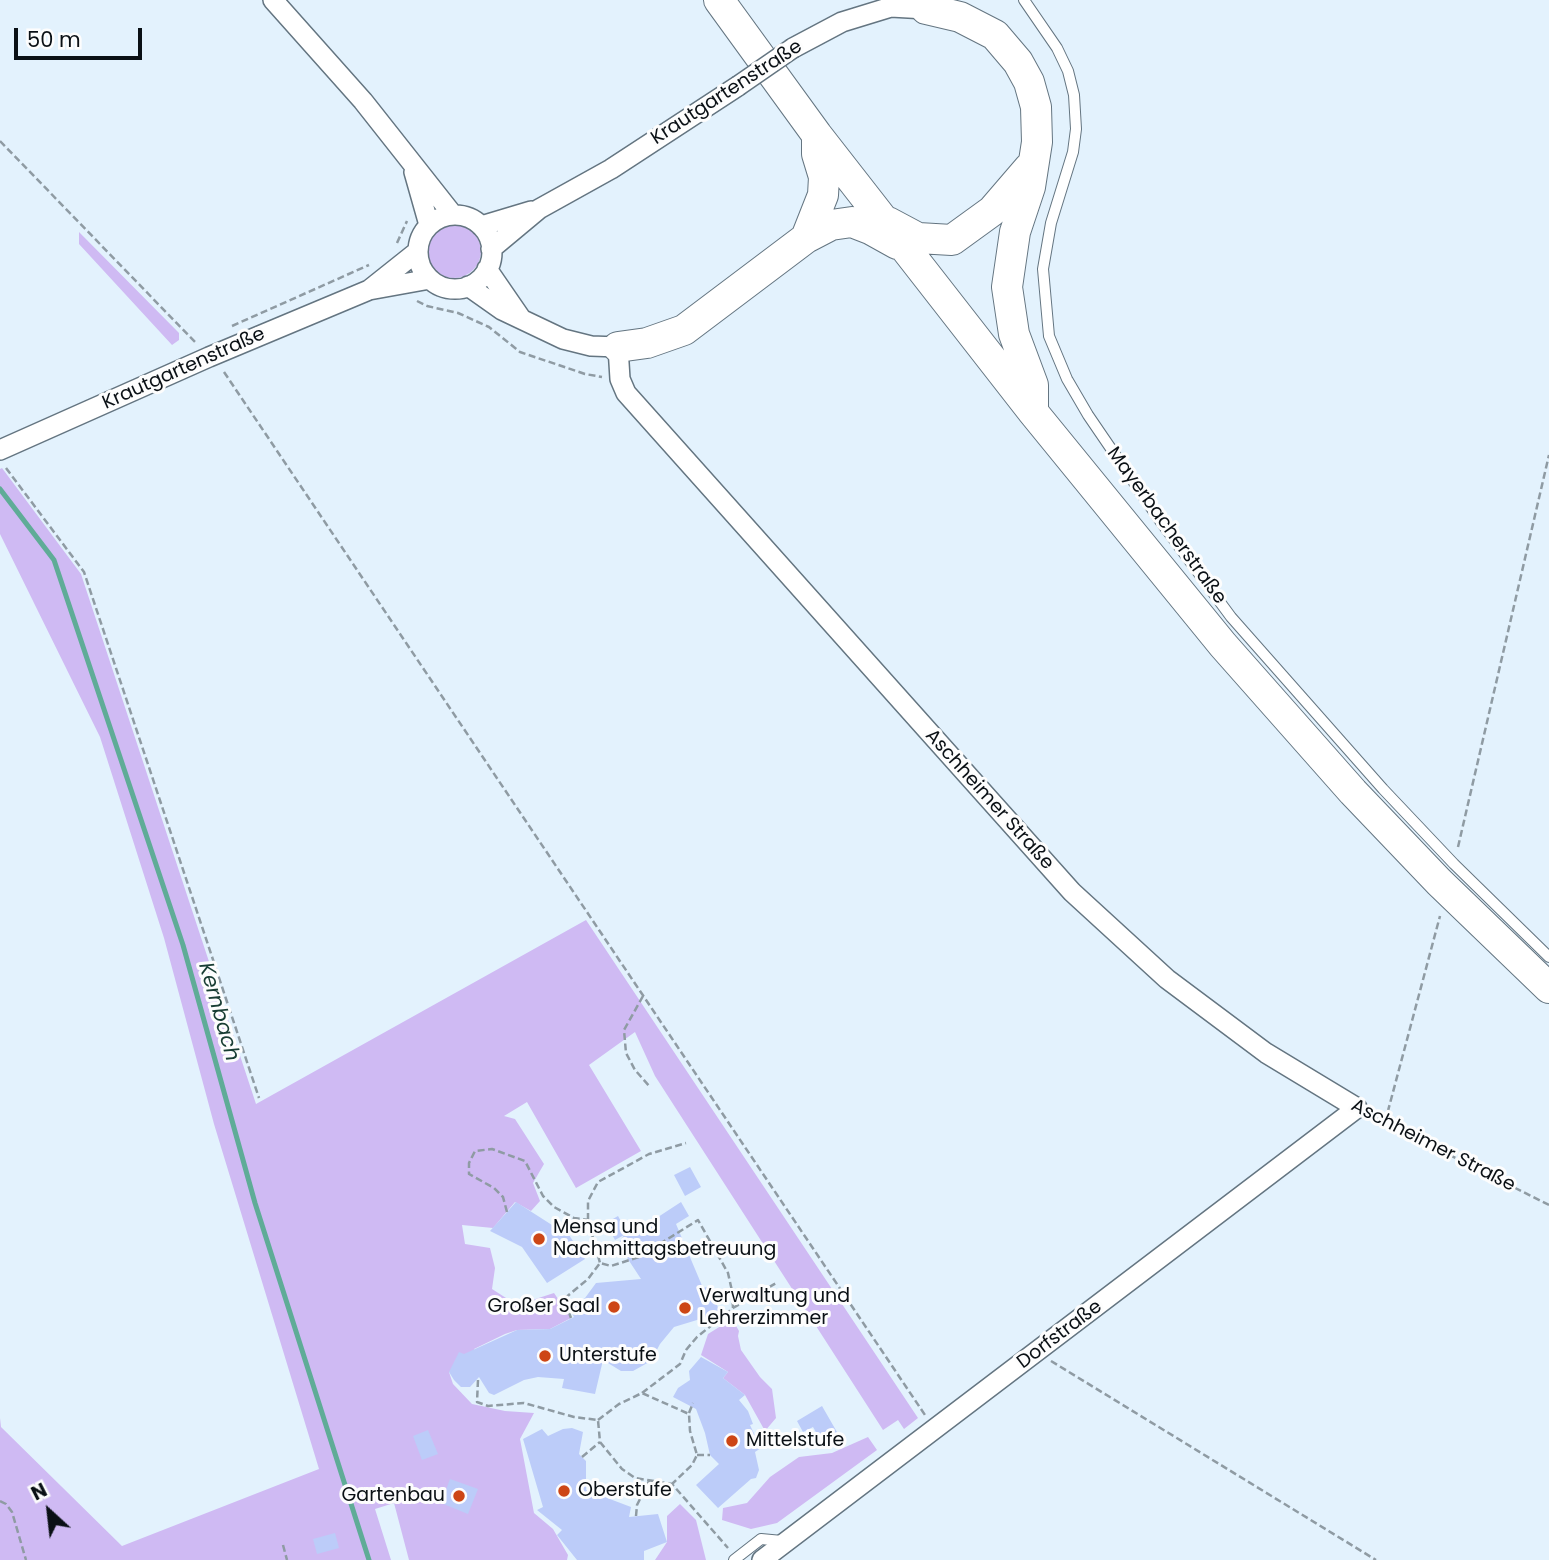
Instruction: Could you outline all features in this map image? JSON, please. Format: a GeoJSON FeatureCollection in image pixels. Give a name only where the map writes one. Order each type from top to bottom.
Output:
{"type":"FeatureCollection","features":[{"type":"Feature","properties":{"kind":"main road"},"geometry":{"type":"LineString","coordinates":[[719,0],[817,135],[906,250],[1033,412],[1223,645],[1313,748],[1439,881],[1549,988]]}},
{"type":"Feature","properties":{"kind":"main road"},"geometry":{"type":"LineString","coordinates":[[926,5],[960,17],[995,35],[1018,62],[1028,82],[1035,107],[1037,142],[1030,187],[1015,232],[1007,287],[1014,334],[1033,385],[1033,412]]}},
{"type":"Feature","properties":{"kind":"main road"},"geometry":{"type":"LineString","coordinates":[[806,238],[823,195],[824,177],[817,154],[817,135]]}},
{"type":"Feature","properties":{"kind":"main road"},"geometry":{"type":"LineString","coordinates":[[881,218],[918,238],[952,240],[992,211],[1033,162]]}},
{"type":"Feature","properties":{"kind":"main road"},"geometry":{"type":"LineString","coordinates":[[618,347],[655,341],[684,330],[806,238],[831,225],[852,222],[906,250]]}},
{"type":"Feature","properties":{"kind":"street"},"geometry":{"type":"LineString","coordinates":[[273,0],[363,101],[453,215]]}},
{"type":"Feature","properties":{"kind":"street","name":"Krautgartenstraße"},"geometry":{"type":"LineString","coordinates":[[491,249],[539,209],[611,169],[793,48],[842,22],[891,6],[926,5]]}},
{"type":"Feature","properties":{"kind":"street"},"geometry":{"type":"LineString","coordinates":[[411,164],[429,225]]}},
{"type":"Feature","properties":{"kind":"street","name":"Krautgartenstraße"},"geometry":{"type":"LineString","coordinates":[[481,226],[539,209]]}},
{"type":"Feature","properties":{"kind":"street"},"geometry":{"type":"LineString","coordinates":[[453,215],[463,216],[481,226],[491,249],[487,269],[476,282],[468,286],[448,288],[430,279],[419,262],[418,251],[423,233],[429,225],[453,215]]}},
{"type":"Feature","properties":{"kind":"street","name":"Krautgartenstraße"},"geometry":{"type":"LineString","coordinates":[[369,290],[418,251]]}},
{"type":"Feature","properties":{"kind":"street"},"geometry":{"type":"LineString","coordinates":[[487,269],[520,317]]}},
{"type":"Feature","properties":{"kind":"street","name":"Krautgartenstraße"},"geometry":{"type":"LineString","coordinates":[[0,450],[209,357],[369,290],[430,279]]}},
{"type":"Feature","properties":{"kind":"street"},"geometry":{"type":"LineString","coordinates":[[468,286],[502,310],[563,339],[591,346],[618,347]]}},
{"type":"Feature","properties":{"kind":"street","name":"Aschheimer Straße"},"geometry":{"type":"LineString","coordinates":[[618,347],[620,379],[626,393],[1072,892],[1167,979],[1266,1053],[1357,1108]]}},
{"type":"Feature","properties":{"kind":"street","name":"Dorfstraße"},"geometry":{"type":"LineString","coordinates":[[762,1560],[1357,1108]]}},
{"type":"Feature","properties":{"kind":"lane","name":"Mayerbacherstraße"},"geometry":{"type":"LineString","coordinates":[[1024,0],[1057,48],[1068,71],[1074,95],[1076,128],[1073,152],[1051,223],[1042,269],[1049,336],[1067,379],[1087,415],[1231,617],[1383,789],[1454,864],[1549,957]]}},
{"type":"Feature","properties":{"kind":"lane"},"geometry":{"type":"LineString","coordinates":[[735,1559],[761,1539],[786,1542]]}},
{"type":"Feature","properties":{"kind":"path"},"geometry":{"type":"LineString","coordinates":[[0,141],[194,342]]}},
{"type":"Feature","properties":{"kind":"path"},"geometry":{"type":"LineString","coordinates":[[209,357],[222,370],[934,1430]]}},
{"type":"Feature","properties":{"kind":"path"},"geometry":{"type":"LineString","coordinates":[[1454,864],[1549,455]]}},
{"type":"Feature","properties":{"kind":"path"},"geometry":{"type":"LineString","coordinates":[[0,460],[84,572],[259,1098]]}},
{"type":"Feature","properties":{"kind":"path"},"geometry":{"type":"LineString","coordinates":[[1385,1122],[1440,916]]}},
{"type":"Feature","properties":{"kind":"path"},"geometry":{"type":"LineString","coordinates":[[643,996],[624,1030],[626,1053],[635,1070],[650,1087]]}},
{"type":"Feature","properties":{"kind":"path","name":"Aschheimer Straße"},"geometry":{"type":"LineString","coordinates":[[1357,1108],[1549,1205]]}},
{"type":"Feature","properties":{"kind":"path"},"geometry":{"type":"LineString","coordinates":[[600,1263],[588,1220],[588,1201],[598,1182],[649,1154],[686,1143]]}},
{"type":"Feature","properties":{"kind":"path"},"geometry":{"type":"LineString","coordinates":[[507,1212],[503,1197],[494,1188],[470,1174],[469,1163],[475,1152],[492,1149],[525,1161],[543,1196],[554,1207],[574,1218],[588,1220]]}},
{"type":"Feature","properties":{"kind":"path"},"geometry":{"type":"LineString","coordinates":[[600,1263],[611,1266],[639,1257],[698,1220],[728,1273],[733,1308]]}},
{"type":"Feature","properties":{"kind":"path"},"geometry":{"type":"LineString","coordinates":[[571,1318],[564,1299],[588,1279],[600,1263]]}},
{"type":"Feature","properties":{"kind":"path"},"geometry":{"type":"LineString","coordinates":[[478,1380],[477,1402],[488,1406],[524,1403],[574,1417],[598,1420],[619,1404],[642,1393],[680,1364],[686,1350],[697,1337],[733,1308],[778,1282]]}},
{"type":"Feature","properties":{"kind":"path"},"geometry":{"type":"LineString","coordinates":[[1036,1352],[1376,1560]]}},
{"type":"Feature","properties":{"kind":"path"},"geometry":{"type":"LineString","coordinates":[[642,1393],[689,1413]]}},
{"type":"Feature","properties":{"kind":"path"},"geometry":{"type":"LineString","coordinates":[[672,1484],[692,1465],[697,1455],[690,1431],[689,1413],[693,1403]]}},
{"type":"Feature","properties":{"kind":"path"},"geometry":{"type":"LineString","coordinates":[[598,1420],[600,1442],[622,1469],[635,1478],[672,1484],[735,1559]]}},
{"type":"Feature","properties":{"kind":"path"},"geometry":{"type":"LineString","coordinates":[[582,1457],[600,1442]]}},
{"type":"Feature","properties":{"kind":"path"},"geometry":{"type":"LineString","coordinates":[[697,1455],[710,1455]]}},
{"type":"Feature","properties":{"kind":"path"},"geometry":{"type":"LineString","coordinates":[[636,1516],[637,1504],[649,1481]]}},
{"type":"Feature","properties":{"kind":"path"},"geometry":{"type":"LineString","coordinates":[[0,1501],[12,1512],[26,1560]]}},
{"type":"Feature","properties":{"kind":"path"},"geometry":{"type":"LineString","coordinates":[[283,1545],[287,1560]]}},
{"type":"Feature","properties":{"kind":"shaded area"},"geometry":{"type":"Polygon","coordinates":[[[459,224],[469,228],[477,236],[481,251],[477,266],[469,274],[449,278],[439,274],[431,266],[427,246],[431,236],[439,228],[459,224]]]}},
{"type":"Feature","properties":{"kind":"shaded area"},"geometry":{"type":"Polygon","coordinates":[[[79,232],[179,333],[179,340],[172,345],[79,244],[79,232]]]}},
{"type":"Feature","properties":{"kind":"shaded area"},"geometry":{"type":"Polygon","coordinates":[[[2,468],[81,574],[256,1104],[586,920],[918,1418],[904,1429],[898,1420],[883,1430],[655,1076],[635,1032],[589,1065],[641,1151],[576,1188],[527,1102],[504,1116],[515,1119],[544,1164],[533,1183],[540,1201],[531,1211],[515,1202],[493,1228],[462,1225],[465,1244],[490,1248],[495,1268],[492,1289],[517,1305],[554,1293],[571,1318],[550,1329],[517,1330],[505,1334],[474,1349],[478,1361],[449,1372],[453,1384],[472,1404],[505,1411],[534,1413],[520,1439],[534,1513],[553,1529],[568,1555],[567,1560],[409,1560],[394,1503],[375,1509],[391,1560],[0,1560],[0,1418],[1,1427],[122,1546],[319,1469],[214,1124],[164,938],[100,737],[0,534],[2,468]]]}},
{"type":"Feature","properties":{"kind":"shaded area"},"geometry":{"type":"Polygon","coordinates":[[[732,1319],[739,1331],[741,1350],[772,1389],[776,1418],[765,1431],[745,1395],[723,1378],[728,1372],[701,1355],[708,1334],[732,1319]]]}},
{"type":"Feature","properties":{"kind":"shaded area"},"geometry":{"type":"Polygon","coordinates":[[[868,1437],[877,1450],[777,1523],[751,1529],[722,1520],[723,1508],[747,1503],[770,1477],[799,1457],[832,1453],[868,1437]]]}},
{"type":"Feature","properties":{"kind":"shaded area"},"geometry":{"type":"Polygon","coordinates":[[[680,1504],[696,1520],[706,1560],[655,1560],[667,1542],[667,1516],[680,1504]]]}},
{"type":"Feature","properties":{"kind":"building"},"geometry":{"type":"Polygon","coordinates":[[[690,1167],[701,1187],[685,1196],[674,1175],[690,1167]]]}},
{"type":"Feature","properties":{"kind":"building","name":"Mensa und Nachmittagsbetreuung"},"geometry":{"type":"Polygon","coordinates":[[[516,1202],[552,1225],[559,1220],[585,1259],[547,1283],[522,1247],[490,1231],[516,1202]]]}},
{"type":"Feature","properties":{"kind":"building"},"geometry":{"type":"Polygon","coordinates":[[[681,1202],[689,1216],[676,1224],[703,1288],[710,1286],[720,1313],[674,1327],[651,1361],[633,1371],[621,1371],[603,1360],[595,1394],[562,1388],[564,1379],[538,1377],[524,1380],[494,1395],[489,1393],[479,1377],[470,1387],[461,1387],[454,1380],[449,1372],[459,1352],[464,1354],[517,1330],[550,1329],[574,1317],[570,1310],[585,1298],[596,1283],[641,1279],[618,1244],[624,1235],[615,1240],[606,1223],[618,1216],[629,1236],[681,1202]]]}},
{"type":"Feature","properties":{"kind":"building","name":"Mittelstufe"},"geometry":{"type":"Polygon","coordinates":[[[701,1357],[728,1372],[723,1378],[745,1395],[739,1400],[748,1411],[753,1424],[750,1425],[761,1448],[755,1452],[759,1470],[756,1478],[751,1479],[718,1508],[696,1485],[719,1464],[710,1455],[696,1409],[673,1397],[678,1388],[690,1380],[689,1371],[701,1357]]]}},
{"type":"Feature","properties":{"kind":"building"},"geometry":{"type":"Polygon","coordinates":[[[822,1406],[841,1439],[825,1448],[813,1427],[803,1432],[797,1421],[822,1406]]]}},
{"type":"Feature","properties":{"kind":"building","name":"Oberstufe"},"geometry":{"type":"Polygon","coordinates":[[[572,1428],[583,1432],[579,1454],[586,1461],[586,1490],[631,1507],[629,1517],[658,1514],[667,1542],[644,1551],[644,1560],[577,1560],[557,1535],[562,1530],[537,1510],[543,1507],[523,1439],[542,1429],[548,1436],[572,1428]]]}},
{"type":"Feature","properties":{"kind":"building"},"geometry":{"type":"Polygon","coordinates":[[[428,1430],[438,1454],[422,1460],[413,1436],[428,1430]]]}},
{"type":"Feature","properties":{"kind":"building","name":"Gartenbau"},"geometry":{"type":"Polygon","coordinates":[[[450,1479],[478,1489],[468,1514],[441,1503],[450,1479]]]}},
{"type":"Feature","properties":{"kind":"building"},"geometry":{"type":"Polygon","coordinates":[[[335,1533],[339,1548],[317,1554],[313,1539],[335,1533]]]}},
{"type":"Feature","properties":{"kind":"waterway","name":"Kernbach"},"geometry":{"type":"LineString","coordinates":[[0,489],[54,560],[183,945],[255,1203],[369,1560]]}},
{"type":"Feature","properties":{"kind":"place","name":"Mensa und Nachmittagsbetreuung"},"geometry":{"type":"Point","coordinates":[539,1239]}},
{"type":"Feature","properties":{"kind":"place","name":"Großer Saal"},"geometry":{"type":"Point","coordinates":[614,1307]}},
{"type":"Feature","properties":{"kind":"place","name":"Verwaltung und Lehrerzimmer"},"geometry":{"type":"Point","coordinates":[685,1308]}},
{"type":"Feature","properties":{"kind":"place","name":"Unterstufe"},"geometry":{"type":"Point","coordinates":[545,1356]}},
{"type":"Feature","properties":{"kind":"place","name":"Mittelstufe"},"geometry":{"type":"Point","coordinates":[732,1441]}},
{"type":"Feature","properties":{"kind":"place","name":"Oberstufe"},"geometry":{"type":"Point","coordinates":[564,1491]}},
{"type":"Feature","properties":{"kind":"place","name":"Gartenbau"},"geometry":{"type":"Point","coordinates":[459,1496]}}]}
